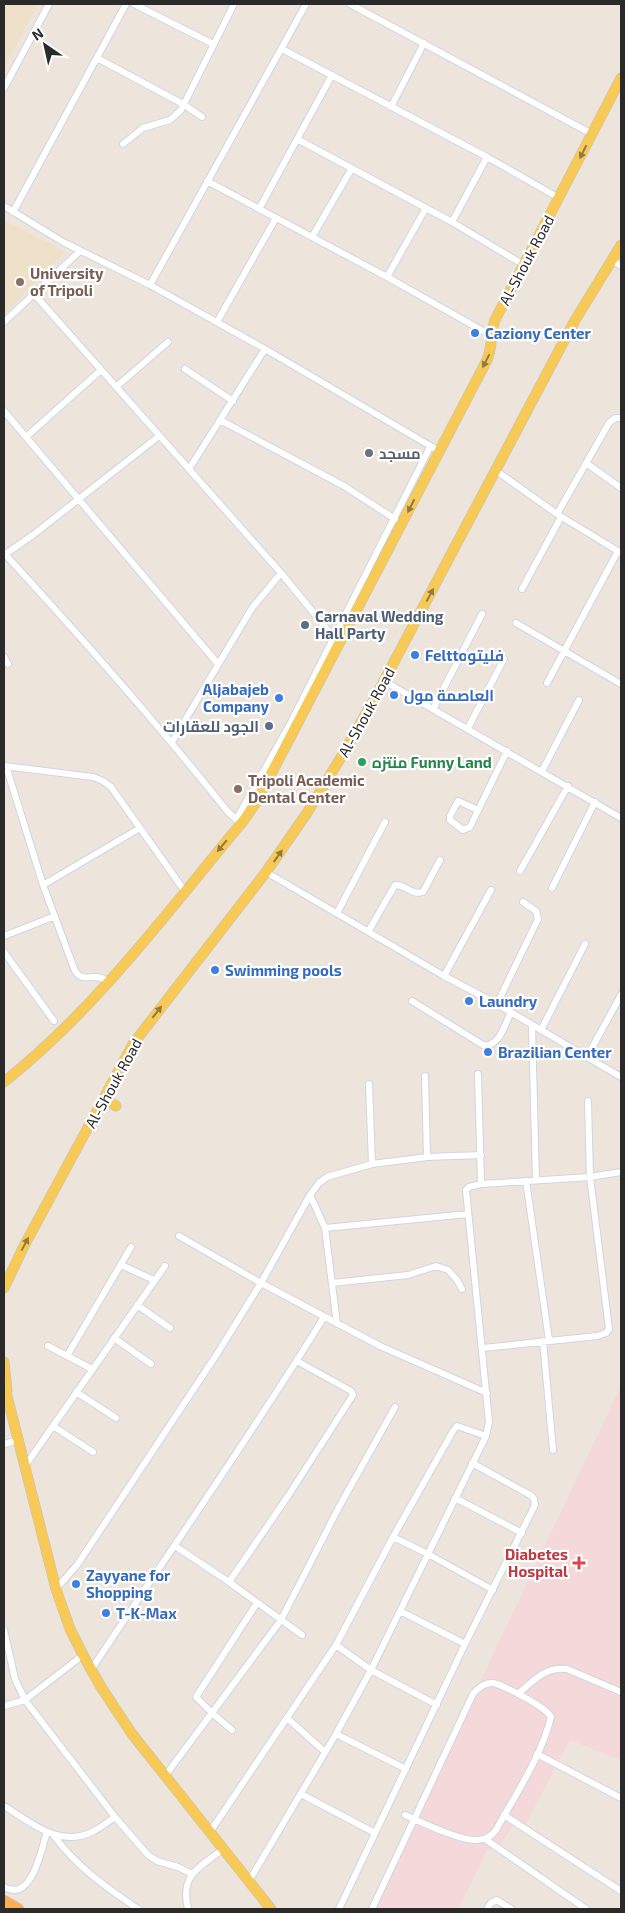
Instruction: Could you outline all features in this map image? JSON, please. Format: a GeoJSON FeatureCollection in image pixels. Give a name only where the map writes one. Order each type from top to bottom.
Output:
{"type":"FeatureCollection","features":[{"type":"Feature","properties":{"kind":"highway"},"geometry":{"type":"LineString","coordinates":[[4,1901],[18,1909]]}},
{"type":"Feature","properties":{"kind":"main road","name":"Al-Shouk Road"},"geometry":{"type":"LineString","coordinates":[[4,1082],[45,1046],[142,946],[186,893],[257,801],[434,449],[491,351],[495,320],[621,78]]}},
{"type":"Feature","properties":{"kind":"main road","name":"Al-Shouk Road"},"geometry":{"type":"LineString","coordinates":[[4,1288],[24,1246],[127,1054],[291,838],[340,759],[384,681],[574,322],[621,244]]}},
{"type":"Feature","properties":{"kind":"main road"},"geometry":{"type":"LineString","coordinates":[[104,1100],[116,1106]]}},
{"type":"Feature","properties":{"kind":"main road"},"geometry":{"type":"LineString","coordinates":[[4,1362],[5,1388],[56,1589],[70,1629],[91,1670],[111,1703],[165,1776],[271,1909]]}},
{"type":"Feature","properties":{"kind":"street"},"geometry":{"type":"LineString","coordinates":[[4,88],[49,4]]}},
{"type":"Feature","properties":{"kind":"street"},"geometry":{"type":"LineString","coordinates":[[13,212],[126,4]]}},
{"type":"Feature","properties":{"kind":"street"},"geometry":{"type":"LineString","coordinates":[[134,4],[213,44]]}},
{"type":"Feature","properties":{"kind":"street"},"geometry":{"type":"LineString","coordinates":[[123,144],[143,128],[170,120],[181,110],[234,4]]}},
{"type":"Feature","properties":{"kind":"street"},"geometry":{"type":"LineString","coordinates":[[150,285],[306,4]]}},
{"type":"Feature","properties":{"kind":"street"},"geometry":{"type":"LineString","coordinates":[[350,4],[592,134]]}},
{"type":"Feature","properties":{"kind":"street"},"geometry":{"type":"LineString","coordinates":[[391,107],[424,43]]}},
{"type":"Feature","properties":{"kind":"street"},"geometry":{"type":"LineString","coordinates":[[282,49],[487,157],[559,198]]}},
{"type":"Feature","properties":{"kind":"street"},"geometry":{"type":"LineString","coordinates":[[97,58],[183,104],[202,117]]}},
{"type":"Feature","properties":{"kind":"street"},"geometry":{"type":"LineString","coordinates":[[259,209],[332,76]]}},
{"type":"Feature","properties":{"kind":"street"},"geometry":{"type":"LineString","coordinates":[[297,139],[452,222],[524,265]]}},
{"type":"Feature","properties":{"kind":"street"},"geometry":{"type":"LineString","coordinates":[[452,222],[487,157]]}},
{"type":"Feature","properties":{"kind":"street"},"geometry":{"type":"LineString","coordinates":[[312,237],[352,168]]}},
{"type":"Feature","properties":{"kind":"street"},"geometry":{"type":"LineString","coordinates":[[207,181],[492,336]]}},
{"type":"Feature","properties":{"kind":"street"},"geometry":{"type":"LineString","coordinates":[[4,206],[80,251],[150,285],[265,349],[434,449]]}},
{"type":"Feature","properties":{"kind":"street"},"geometry":{"type":"LineString","coordinates":[[386,277],[426,208]]}},
{"type":"Feature","properties":{"kind":"street"},"geometry":{"type":"LineString","coordinates":[[217,322],[276,218]]}},
{"type":"Feature","properties":{"kind":"street"},"geometry":{"type":"LineString","coordinates":[[4,322],[80,251]]}},
{"type":"Feature","properties":{"kind":"street"},"geometry":{"type":"LineString","coordinates":[[611,260],[621,266]]}},
{"type":"Feature","properties":{"kind":"street"},"geometry":{"type":"LineString","coordinates":[[34,294],[281,573],[336,641]]}},
{"type":"Feature","properties":{"kind":"street"},"geometry":{"type":"LineString","coordinates":[[116,387],[168,342]]}},
{"type":"Feature","properties":{"kind":"street"},"geometry":{"type":"LineString","coordinates":[[189,469],[265,349]]}},
{"type":"Feature","properties":{"kind":"street"},"geometry":{"type":"LineString","coordinates":[[185,368],[233,401]]}},
{"type":"Feature","properties":{"kind":"street"},"geometry":{"type":"LineString","coordinates":[[26,437],[101,370]]}},
{"type":"Feature","properties":{"kind":"street"},"geometry":{"type":"LineString","coordinates":[[4,411],[218,664]]}},
{"type":"Feature","properties":{"kind":"street"},"geometry":{"type":"LineString","coordinates":[[522,589],[586,463],[611,421],[615,418],[621,418]]}},
{"type":"Feature","properties":{"kind":"street"},"geometry":{"type":"LineString","coordinates":[[220,420],[344,486],[398,521]]}},
{"type":"Feature","properties":{"kind":"street"},"geometry":{"type":"LineString","coordinates":[[159,436],[33,536],[4,554],[101,660],[239,822]]}},
{"type":"Feature","properties":{"kind":"street"},"geometry":{"type":"LineString","coordinates":[[586,463],[621,488]]}},
{"type":"Feature","properties":{"kind":"street"},"geometry":{"type":"LineString","coordinates":[[495,470],[559,516],[619,552],[547,683]]}},
{"type":"Feature","properties":{"kind":"street"},"geometry":{"type":"LineString","coordinates":[[172,742],[252,608],[281,573]]}},
{"type":"Feature","properties":{"kind":"street"},"geometry":{"type":"LineString","coordinates":[[433,709],[482,614]]}},
{"type":"Feature","properties":{"kind":"street"},"geometry":{"type":"LineString","coordinates":[[516,623],[621,684]]}},
{"type":"Feature","properties":{"kind":"street"},"geometry":{"type":"LineString","coordinates":[[468,728],[504,659]]}},
{"type":"Feature","properties":{"kind":"street"},"geometry":{"type":"LineString","coordinates":[[384,681],[621,818]]}},
{"type":"Feature","properties":{"kind":"street"},"geometry":{"type":"LineString","coordinates":[[542,771],[579,700]]}},
{"type":"Feature","properties":{"kind":"street"},"geometry":{"type":"LineString","coordinates":[[478,810],[458,802],[450,816],[450,820],[464,830],[470,826],[478,810],[507,751]]}},
{"type":"Feature","properties":{"kind":"street"},"geometry":{"type":"LineString","coordinates":[[109,982],[99,976],[86,978],[80,977],[76,973],[43,885],[5,766],[93,777],[103,781],[111,787],[186,893]]}},
{"type":"Feature","properties":{"kind":"street"},"geometry":{"type":"LineString","coordinates":[[520,871],[568,786]]}},
{"type":"Feature","properties":{"kind":"street"},"geometry":{"type":"LineString","coordinates":[[552,888],[595,802]]}},
{"type":"Feature","properties":{"kind":"street"},"geometry":{"type":"LineString","coordinates":[[338,913],[385,822]]}},
{"type":"Feature","properties":{"kind":"street"},"geometry":{"type":"LineString","coordinates":[[43,885],[140,828]]}},
{"type":"Feature","properties":{"kind":"street"},"geometry":{"type":"LineString","coordinates":[[368,932],[394,886],[400,885],[416,894],[423,892],[440,860]]}},
{"type":"Feature","properties":{"kind":"street"},"geometry":{"type":"LineString","coordinates":[[266,872],[444,976],[511,1012],[621,1078]]}},
{"type":"Feature","properties":{"kind":"street"},"geometry":{"type":"LineString","coordinates":[[444,976],[491,890]]}},
{"type":"Feature","properties":{"kind":"street"},"geometry":{"type":"LineString","coordinates":[[497,1004],[538,919],[536,911],[523,902]]}},
{"type":"Feature","properties":{"kind":"street"},"geometry":{"type":"LineString","coordinates":[[4,936],[55,916]]}},
{"type":"Feature","properties":{"kind":"street"},"geometry":{"type":"LineString","coordinates":[[541,1030],[586,944]]}},
{"type":"Feature","properties":{"kind":"street"},"geometry":{"type":"LineString","coordinates":[[4,952],[54,1021]]}},
{"type":"Feature","properties":{"kind":"street"},"geometry":{"type":"LineString","coordinates":[[587,1057],[621,995]]}},
{"type":"Feature","properties":{"kind":"street"},"geometry":{"type":"LineString","coordinates":[[412,1001],[483,1045],[488,1046],[496,1042],[511,1012]]}},
{"type":"Feature","properties":{"kind":"street"},"geometry":{"type":"LineString","coordinates":[[532,1026],[536,1181]]}},
{"type":"Feature","properties":{"kind":"street"},"geometry":{"type":"LineString","coordinates":[[478,1074],[481,1184]]}},
{"type":"Feature","properties":{"kind":"street"},"geometry":{"type":"LineString","coordinates":[[425,1076],[427,1157]]}},
{"type":"Feature","properties":{"kind":"street"},"geometry":{"type":"LineString","coordinates":[[369,1084],[372,1164]]}},
{"type":"Feature","properties":{"kind":"street"},"geometry":{"type":"LineString","coordinates":[[483,1348],[597,1336],[606,1333],[609,1328],[590,1177],[588,1101]]}},
{"type":"Feature","properties":{"kind":"street"},"geometry":{"type":"LineString","coordinates":[[56,1589],[77,1565],[217,1354],[261,1283],[310,1195],[319,1183],[327,1177],[372,1164],[427,1157],[481,1154]]}},
{"type":"Feature","properties":{"kind":"street"},"geometry":{"type":"LineString","coordinates":[[249,1880],[336,1734],[371,1670],[486,1436],[489,1422],[483,1348],[466,1190],[469,1187],[481,1184],[590,1177],[621,1172]]}},
{"type":"Feature","properties":{"kind":"street"},"geometry":{"type":"LineString","coordinates":[[526,1182],[546,1341],[553,1450]]}},
{"type":"Feature","properties":{"kind":"street"},"geometry":{"type":"LineString","coordinates":[[310,1195],[325,1228],[337,1324]]}},
{"type":"Feature","properties":{"kind":"street"},"geometry":{"type":"LineString","coordinates":[[325,1228],[468,1214]]}},
{"type":"Feature","properties":{"kind":"street"},"geometry":{"type":"LineString","coordinates":[[179,1236],[337,1324],[380,1346],[486,1394]]}},
{"type":"Feature","properties":{"kind":"street"},"geometry":{"type":"LineString","coordinates":[[67,1356],[131,1247]]}},
{"type":"Feature","properties":{"kind":"street"},"geometry":{"type":"LineString","coordinates":[[121,1265],[154,1280]]}},
{"type":"Feature","properties":{"kind":"street"},"geometry":{"type":"LineString","coordinates":[[25,1466],[165,1266]]}},
{"type":"Feature","properties":{"kind":"street"},"geometry":{"type":"LineString","coordinates":[[332,1283],[408,1274],[436,1266],[448,1270],[462,1289]]}},
{"type":"Feature","properties":{"kind":"street"},"geometry":{"type":"LineString","coordinates":[[137,1305],[170,1328]]}},
{"type":"Feature","properties":{"kind":"street"},"geometry":{"type":"LineString","coordinates":[[91,1670],[175,1546],[324,1317]]}},
{"type":"Feature","properties":{"kind":"street"},"geometry":{"type":"LineString","coordinates":[[114,1338],[150,1364]]}},
{"type":"Feature","properties":{"kind":"street"},"geometry":{"type":"LineString","coordinates":[[48,1346],[92,1369]]}},
{"type":"Feature","properties":{"kind":"street"},"geometry":{"type":"LineString","coordinates":[[230,1582],[353,1395],[351,1391],[297,1361]]}},
{"type":"Feature","properties":{"kind":"street"},"geometry":{"type":"LineString","coordinates":[[76,1392],[116,1418]]}},
{"type":"Feature","properties":{"kind":"street"},"geometry":{"type":"LineString","coordinates":[[165,1776],[281,1620],[339,1507],[396,1407]]}},
{"type":"Feature","properties":{"kind":"street"},"geometry":{"type":"LineString","coordinates":[[53,1426],[94,1452]]}},
{"type":"Feature","properties":{"kind":"street"},"geometry":{"type":"LineString","coordinates":[[210,1832],[336,1645],[393,1537],[455,1428],[460,1427],[486,1436]]}},
{"type":"Feature","properties":{"kind":"street"},"geometry":{"type":"LineString","coordinates":[[4,1444],[18,1440]]}},
{"type":"Feature","properties":{"kind":"street"},"geometry":{"type":"LineString","coordinates":[[339,1909],[465,1644],[536,1505],[534,1499],[472,1463]]}},
{"type":"Feature","properties":{"kind":"street"},"geometry":{"type":"LineString","coordinates":[[455,1498],[522,1533]]}},
{"type":"Feature","properties":{"kind":"street"},"geometry":{"type":"LineString","coordinates":[[393,1537],[493,1590]]}},
{"type":"Feature","properties":{"kind":"street"},"geometry":{"type":"LineString","coordinates":[[175,1546],[230,1582],[302,1635]]}},
{"type":"Feature","properties":{"kind":"street"},"geometry":{"type":"LineString","coordinates":[[232,1730],[198,1700],[197,1694],[257,1603]]}},
{"type":"Feature","properties":{"kind":"street"},"geometry":{"type":"LineString","coordinates":[[400,1611],[465,1644]]}},
{"type":"Feature","properties":{"kind":"street"},"geometry":{"type":"LineString","coordinates":[[4,1630],[15,1679],[24,1700],[140,1848],[157,1861],[178,1867],[192,1874]]}},
{"type":"Feature","properties":{"kind":"street"},"geometry":{"type":"LineString","coordinates":[[336,1645],[371,1670],[437,1705]]}},
{"type":"Feature","properties":{"kind":"street"},"geometry":{"type":"LineString","coordinates":[[4,1706],[24,1700],[83,1655]]}},
{"type":"Feature","properties":{"kind":"street"},"geometry":{"type":"LineString","coordinates":[[518,1694],[546,1671],[558,1668],[568,1669],[621,1692]]}},
{"type":"Feature","properties":{"kind":"street"},"geometry":{"type":"LineString","coordinates":[[372,1909],[415,1819],[473,1694],[478,1688],[492,1683],[518,1694],[548,1711],[551,1717],[538,1754],[493,1834],[485,1839],[473,1841],[415,1819],[405,1815]]}},
{"type":"Feature","properties":{"kind":"street"},"geometry":{"type":"LineString","coordinates":[[287,1718],[325,1752]]}},
{"type":"Feature","properties":{"kind":"street"},"geometry":{"type":"LineString","coordinates":[[336,1734],[406,1769]]}},
{"type":"Feature","properties":{"kind":"street"},"geometry":{"type":"LineString","coordinates":[[538,1754],[621,1798]]}},
{"type":"Feature","properties":{"kind":"street"},"geometry":{"type":"LineString","coordinates":[[301,1794],[375,1833]]}},
{"type":"Feature","properties":{"kind":"street"},"geometry":{"type":"LineString","coordinates":[[4,1806],[54,1836],[64,1838],[93,1832],[115,1817]]}},
{"type":"Feature","properties":{"kind":"street"},"geometry":{"type":"LineString","coordinates":[[504,1816],[621,1891]]}},
{"type":"Feature","properties":{"kind":"street"},"geometry":{"type":"LineString","coordinates":[[4,1886],[17,1890],[28,1884],[47,1832]]}},
{"type":"Feature","properties":{"kind":"street"},"geometry":{"type":"LineString","coordinates":[[54,1836],[67,1854],[92,1876],[138,1909]]}},
{"type":"Feature","properties":{"kind":"street"},"geometry":{"type":"LineString","coordinates":[[485,1839],[586,1909]]}},
{"type":"Feature","properties":{"kind":"street"},"geometry":{"type":"LineString","coordinates":[[188,1909],[185,1895],[186,1883],[192,1874],[223,1849]]}},
{"type":"Feature","properties":{"kind":"street"},"geometry":{"type":"LineString","coordinates":[[487,1909],[491,1903],[497,1900],[511,1909]]}},
{"type":"Feature","properties":{"kind":"shaded area"},"geometry":{"type":"Polygon","coordinates":[[[4,4],[38,4],[4,68],[4,4]]]}},
{"type":"Feature","properties":{"kind":"shaded area","name":"University of Tripoli"},"geometry":{"type":"Polygon","coordinates":[[[4,220],[65,252],[4,314],[4,220]]]}},
{"type":"Feature","properties":{"kind":"shaded area","name":"Diabetes Hospital"},"geometry":{"type":"Polygon","coordinates":[[[621,1386],[621,1760],[570,1740],[524,1827],[516,1820],[502,1843],[486,1851],[459,1909],[372,1909],[621,1386]]]}},
{"type":"Feature","properties":{"kind":"place","name":"University of Tripoli"},"geometry":{"type":"Point","coordinates":[20,282]}},
{"type":"Feature","properties":{"kind":"place","name":"Caziony Center"},"geometry":{"type":"Point","coordinates":[475,333]}},
{"type":"Feature","properties":{"kind":"place","name":"مسجد"},"geometry":{"type":"Point","coordinates":[369,453]}},
{"type":"Feature","properties":{"kind":"place","name":"Carnaval Wedding Hall Party"},"geometry":{"type":"Point","coordinates":[305,625]}},
{"type":"Feature","properties":{"kind":"place","name":"Felttoفليتو"},"geometry":{"type":"Point","coordinates":[415,655]}},
{"type":"Feature","properties":{"kind":"place","name":"العاصمة مول"},"geometry":{"type":"Point","coordinates":[394,695]}},
{"type":"Feature","properties":{"kind":"place","name":"Aljabajeb Company"},"geometry":{"type":"Point","coordinates":[279,698]}},
{"type":"Feature","properties":{"kind":"place","name":"الجود للعقارات"},"geometry":{"type":"Point","coordinates":[269,726]}},
{"type":"Feature","properties":{"kind":"place","name":"منتزه Funny Land"},"geometry":{"type":"Point","coordinates":[362,762]}},
{"type":"Feature","properties":{"kind":"place","name":"Tripoli Academic Dental Center"},"geometry":{"type":"Point","coordinates":[238,789]}},
{"type":"Feature","properties":{"kind":"place","name":"Swimming pools"},"geometry":{"type":"Point","coordinates":[215,970]}},
{"type":"Feature","properties":{"kind":"place","name":"Laundry"},"geometry":{"type":"Point","coordinates":[469,1001]}},
{"type":"Feature","properties":{"kind":"place","name":"Brazilian Center"},"geometry":{"type":"Point","coordinates":[488,1052]}},
{"type":"Feature","properties":{"kind":"place","name":"Diabetes Hospital"},"geometry":{"type":"Point","coordinates":[579,1563]}},
{"type":"Feature","properties":{"kind":"place","name":"Zayyane for Shopping"},"geometry":{"type":"Point","coordinates":[76,1584]}},
{"type":"Feature","properties":{"kind":"place","name":"T-K-Max"},"geometry":{"type":"Point","coordinates":[106,1613]}}]}
